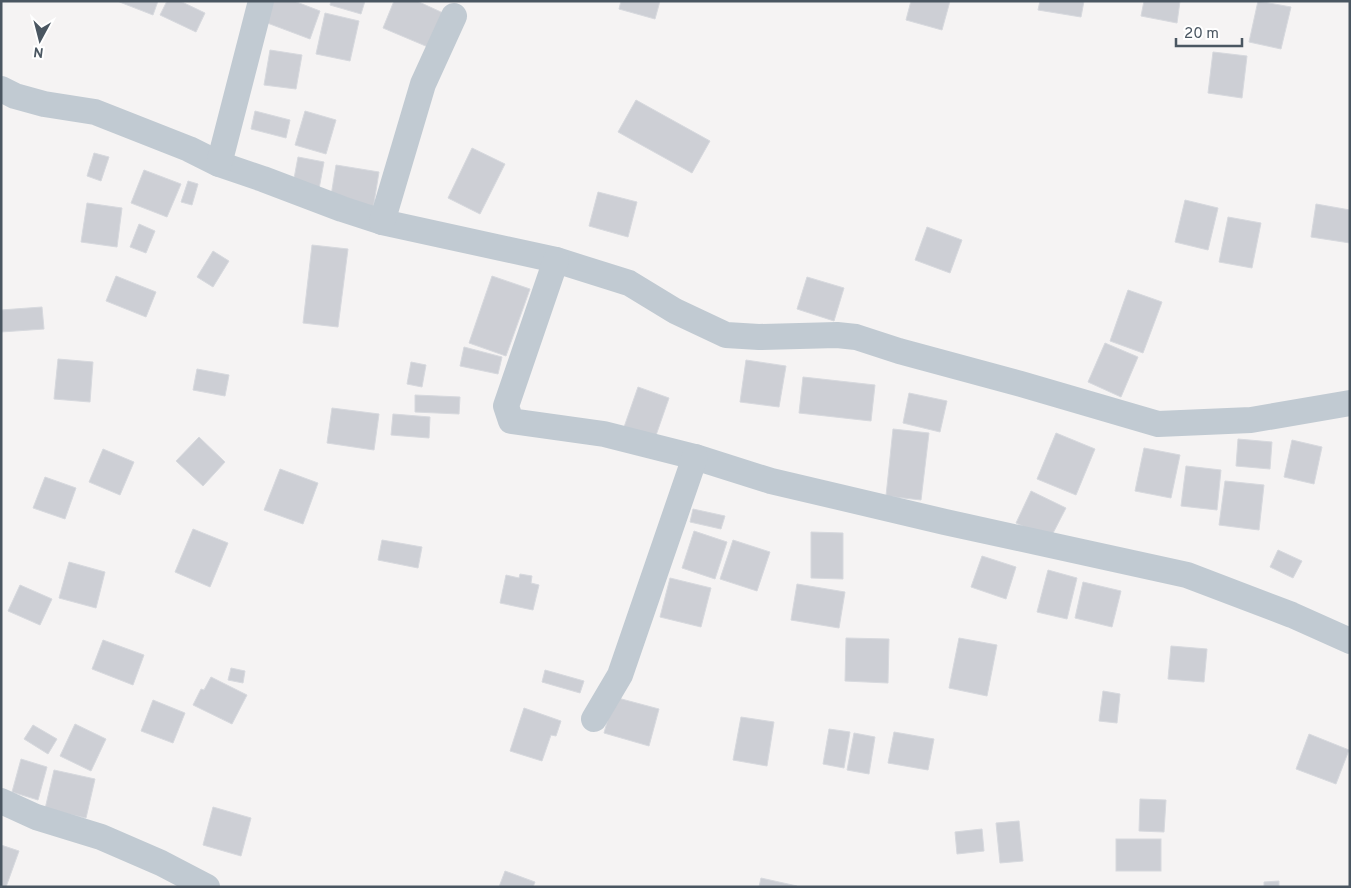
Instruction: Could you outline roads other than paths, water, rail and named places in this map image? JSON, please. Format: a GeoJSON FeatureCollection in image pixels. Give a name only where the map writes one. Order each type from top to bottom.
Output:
{"type":"FeatureCollection","features":[{"type":"Feature","properties":{"kind":"street"},"geometry":{"type":"LineString","coordinates":[[219,164],[261,1]]}},
{"type":"Feature","properties":{"kind":"street"},"geometry":{"type":"LineString","coordinates":[[382,222],[423,84],[454,16]]}},
{"type":"Feature","properties":{"kind":"street"},"geometry":{"type":"LineString","coordinates":[[1,89],[15,96],[44,104],[95,112],[189,149],[219,164],[382,222],[556,260],[629,283],[675,310],[726,335],[759,337],[837,335],[856,337],[899,351],[1158,424],[1252,420],[1350,403]]}},
{"type":"Feature","properties":{"kind":"street"},"geometry":{"type":"LineString","coordinates":[[556,260],[506,406],[512,421],[604,434],[695,458],[771,481],[945,522],[1187,574],[1292,615],[1350,641]]}},
{"type":"Feature","properties":{"kind":"street"},"geometry":{"type":"LineString","coordinates":[[594,719],[620,675],[695,458]]}},
{"type":"Feature","properties":{"kind":"street"},"geometry":{"type":"LineString","coordinates":[[1,802],[36,817],[101,837],[161,863],[206,887]]}}]}
